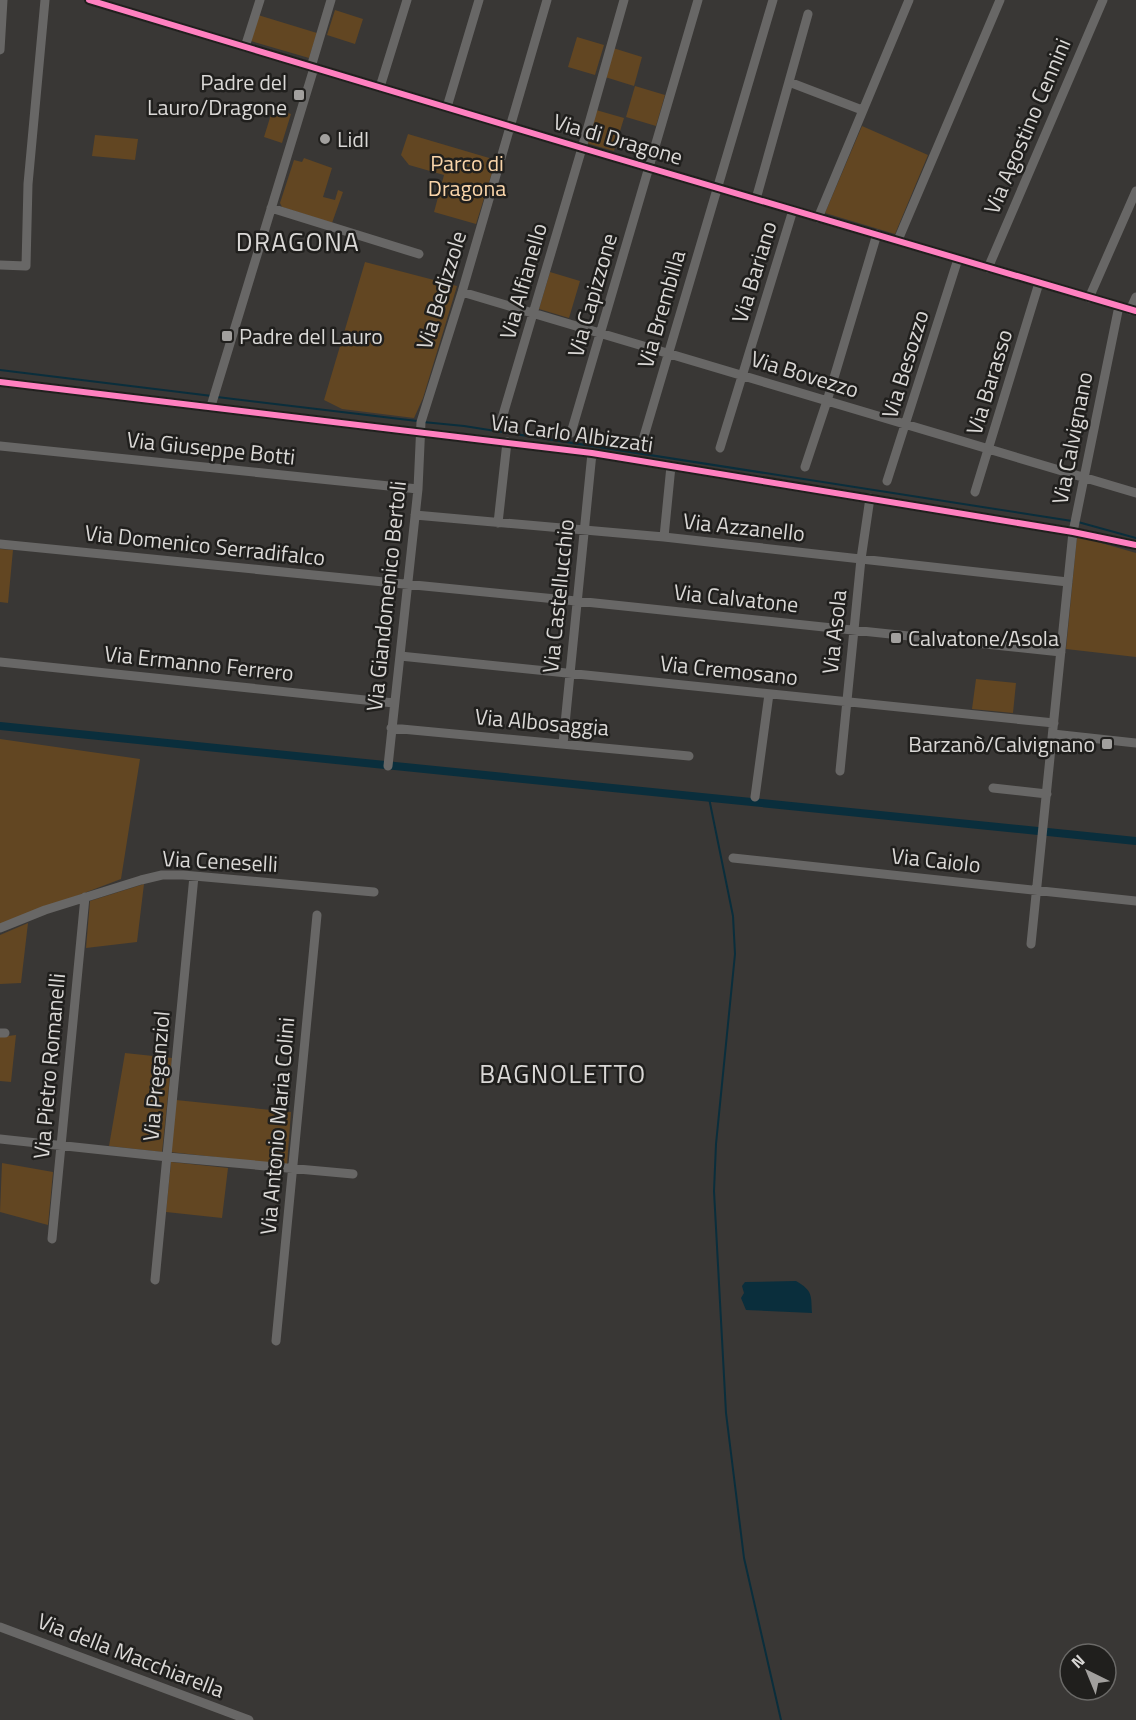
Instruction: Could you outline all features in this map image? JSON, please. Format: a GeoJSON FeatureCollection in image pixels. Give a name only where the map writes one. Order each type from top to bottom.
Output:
{"type":"FeatureCollection","features":[{"type":"Feature","properties":{"kind":"street"},"geometry":{"type":"LineString","coordinates":[[0,50],[3,0]]}},
{"type":"Feature","properties":{"kind":"street"},"geometry":{"type":"LineString","coordinates":[[0,265],[26,266],[28,184],[45,0]]}},
{"type":"Feature","properties":{"kind":"street","name":"Via di Dragone"},"geometry":{"type":"LineString","coordinates":[[89,0],[1133,310]]}},
{"type":"Feature","properties":{"kind":"street"},"geometry":{"type":"LineString","coordinates":[[245,47],[260,0]]}},
{"type":"Feature","properties":{"kind":"street"},"geometry":{"type":"LineString","coordinates":[[212,406],[331,0]]}},
{"type":"Feature","properties":{"kind":"street"},"geometry":{"type":"LineString","coordinates":[[380,87],[406,0]]}},
{"type":"Feature","properties":{"kind":"street"},"geometry":{"type":"LineString","coordinates":[[447,106],[479,0]]}},
{"type":"Feature","properties":{"kind":"street","name":"Via Bedizzole"},"geometry":{"type":"LineString","coordinates":[[421,431],[423,413],[462,292],[548,0]]}},
{"type":"Feature","properties":{"kind":"street","name":"Via Alfianello"},"geometry":{"type":"LineString","coordinates":[[500,425],[624,0]]}},
{"type":"Feature","properties":{"kind":"street","name":"Via Capizzone"},"geometry":{"type":"LineString","coordinates":[[571,433],[698,0]]}},
{"type":"Feature","properties":{"kind":"street","name":"Via Brembilla"},"geometry":{"type":"LineString","coordinates":[[642,443],[773,0]]}},
{"type":"Feature","properties":{"kind":"street"},"geometry":{"type":"LineString","coordinates":[[818,218],[909,0]]}},
{"type":"Feature","properties":{"kind":"street"},"geometry":{"type":"LineString","coordinates":[[898,240],[1000,0]]}},
{"type":"Feature","properties":{"kind":"street","name":"Via Agostino Cennini"},"geometry":{"type":"LineString","coordinates":[[988,268],[1103,0]]}},
{"type":"Feature","properties":{"kind":"street"},"geometry":{"type":"LineString","coordinates":[[756,199],[808,14]]}},
{"type":"Feature","properties":{"kind":"street"},"geometry":{"type":"LineString","coordinates":[[789,82],[862,110]]}},
{"type":"Feature","properties":{"kind":"street"},"geometry":{"type":"LineString","coordinates":[[1089,297],[1136,191]]}},
{"type":"Feature","properties":{"kind":"street"},"geometry":{"type":"LineString","coordinates":[[271,208],[419,254]]}},
{"type":"Feature","properties":{"kind":"street","name":"Via Bariano"},"geometry":{"type":"LineString","coordinates":[[720,448],[793,210]]}},
{"type":"Feature","properties":{"kind":"street"},"geometry":{"type":"LineString","coordinates":[[805,466],[877,234]]}},
{"type":"Feature","properties":{"kind":"street","name":"Via Besozzo"},"geometry":{"type":"LineString","coordinates":[[887,481],[958,259]]}},
{"type":"Feature","properties":{"kind":"street","name":"Via Barasso"},"geometry":{"type":"LineString","coordinates":[[975,492],[1039,283]]}},
{"type":"Feature","properties":{"kind":"street","name":"Via Bovezzo"},"geometry":{"type":"LineString","coordinates":[[462,292],[1136,493]]}},
{"type":"Feature","properties":{"kind":"street"},"geometry":{"type":"LineString","coordinates":[[1133,310],[1136,297]]}},
{"type":"Feature","properties":{"kind":"street","name":"Via Calvignano"},"geometry":{"type":"LineString","coordinates":[[1031,944],[1073,532],[1119,306]]}},
{"type":"Feature","properties":{"kind":"street","name":"Via Carlo Albizzati"},"geometry":{"type":"LineString","coordinates":[[0,382],[592,453],[1073,532],[1136,545]]}},
{"type":"Feature","properties":{"kind":"street","name":"Via Giandomenico Bertoli"},"geometry":{"type":"LineString","coordinates":[[388,766],[418,489],[421,431]]}},
{"type":"Feature","properties":{"kind":"street"},"geometry":{"type":"LineString","coordinates":[[498,523],[507,442]]}},
{"type":"Feature","properties":{"kind":"street","name":"Via Giuseppe Botti"},"geometry":{"type":"LineString","coordinates":[[0,446],[418,489]]}},
{"type":"Feature","properties":{"kind":"street","name":"Via Castellucchio"},"geometry":{"type":"LineString","coordinates":[[563,744],[592,453]]}},
{"type":"Feature","properties":{"kind":"street"},"geometry":{"type":"LineString","coordinates":[[664,537],[671,466]]}},
{"type":"Feature","properties":{"kind":"street","name":"Via Asola"},"geometry":{"type":"LineString","coordinates":[[840,771],[861,559],[870,498]]}},
{"type":"Feature","properties":{"kind":"street","name":"Via Azzanello"},"geometry":{"type":"LineString","coordinates":[[415,515],[664,537],[1068,582]]}},
{"type":"Feature","properties":{"kind":"street","name":"Via Domenico Serradifalco"},"geometry":{"type":"LineString","coordinates":[[0,544],[407,584]]}},
{"type":"Feature","properties":{"kind":"street","name":"Via Calvatone"},"geometry":{"type":"LineString","coordinates":[[407,584],[1061,652]]}},
{"type":"Feature","properties":{"kind":"street","name":"Via Cremosano"},"geometry":{"type":"LineString","coordinates":[[400,656],[1054,723]]}},
{"type":"Feature","properties":{"kind":"street","name":"Via Ermanno Ferrero"},"geometry":{"type":"LineString","coordinates":[[0,662],[394,703]]}},
{"type":"Feature","properties":{"kind":"street"},"geometry":{"type":"LineString","coordinates":[[755,797],[769,694]]}},
{"type":"Feature","properties":{"kind":"street","name":"Via Albosaggia"},"geometry":{"type":"LineString","coordinates":[[391,728],[689,756]]}},
{"type":"Feature","properties":{"kind":"street"},"geometry":{"type":"LineString","coordinates":[[1053,734],[1136,743]]}},
{"type":"Feature","properties":{"kind":"street"},"geometry":{"type":"LineString","coordinates":[[993,788],[1047,794]]}},
{"type":"Feature","properties":{"kind":"street","name":"Via Caiolo"},"geometry":{"type":"LineString","coordinates":[[733,858],[1136,901]]}},
{"type":"Feature","properties":{"kind":"street","name":"Via Ceneselli"},"geometry":{"type":"LineString","coordinates":[[0,928],[85,897],[153,877],[175,874],[374,892]]}},
{"type":"Feature","properties":{"kind":"street","name":"Via Preganziol"},"geometry":{"type":"LineString","coordinates":[[155,1280],[194,876]]}},
{"type":"Feature","properties":{"kind":"street","name":"Via Pietro Romanelli"},"geometry":{"type":"LineString","coordinates":[[52,1239],[85,897]]}},
{"type":"Feature","properties":{"kind":"street","name":"Via Antonio Maria Colini"},"geometry":{"type":"LineString","coordinates":[[276,1341],[317,915]]}},
{"type":"Feature","properties":{"kind":"street"},"geometry":{"type":"LineString","coordinates":[[0,1139],[353,1174]]}},
{"type":"Feature","properties":{"kind":"street","name":"Via della Macchiarella"},"geometry":{"type":"LineString","coordinates":[[0,1627],[249,1720]]}},
{"type":"Feature","properties":{"kind":"green space"},"geometry":{"type":"Polygon","coordinates":[[[335,10],[363,19],[355,44],[327,35],[335,10]]]}},
{"type":"Feature","properties":{"kind":"green space"},"geometry":{"type":"Polygon","coordinates":[[[258,15],[317,33],[309,58],[251,41],[258,15]]]}},
{"type":"Feature","properties":{"kind":"green space"},"geometry":{"type":"Polygon","coordinates":[[[577,37],[604,45],[595,75],[568,67],[577,37]]]}},
{"type":"Feature","properties":{"kind":"green space"},"geometry":{"type":"Polygon","coordinates":[[[613,48],[642,57],[634,86],[605,77],[613,48]]]}},
{"type":"Feature","properties":{"kind":"green space"},"geometry":{"type":"Polygon","coordinates":[[[635,86],[665,95],[656,126],[626,117],[635,86]]]}},
{"type":"Feature","properties":{"kind":"green space"},"geometry":{"type":"Polygon","coordinates":[[[273,108],[291,114],[282,143],[264,137],[273,108]]]}},
{"type":"Feature","properties":{"kind":"green space"},"geometry":{"type":"Polygon","coordinates":[[[596,110],[624,118],[614,151],[586,143],[596,110]]]}},
{"type":"Feature","properties":{"kind":"green space"},"geometry":{"type":"Polygon","coordinates":[[[862,126],[928,155],[895,234],[825,213],[862,126]]]}},
{"type":"Feature","properties":{"kind":"green space","name":"Parco di Dragona"},"geometry":{"type":"Polygon","coordinates":[[[408,134],[496,160],[476,224],[434,212],[444,175],[409,165],[401,155],[408,134]]]}},
{"type":"Feature","properties":{"kind":"green space"},"geometry":{"type":"Polygon","coordinates":[[[95,135],[138,139],[135,160],[92,156],[95,135]]]}},
{"type":"Feature","properties":{"kind":"green space"},"geometry":{"type":"Polygon","coordinates":[[[304,158],[332,168],[323,197],[335,200],[338,190],[343,192],[332,223],[282,207],[280,203],[294,160],[302,162],[304,158]]]}},
{"type":"Feature","properties":{"kind":"green space"},"geometry":{"type":"Polygon","coordinates":[[[365,262],[457,286],[423,398],[414,418],[342,409],[324,400],[365,262]]]}},
{"type":"Feature","properties":{"kind":"green space"},"geometry":{"type":"Polygon","coordinates":[[[550,272],[580,281],[569,318],[539,309],[550,272]]]}},
{"type":"Feature","properties":{"kind":"green space"},"geometry":{"type":"Polygon","coordinates":[[[1077,536],[1136,553],[1136,657],[1066,649],[1077,536]]]}},
{"type":"Feature","properties":{"kind":"green space"},"geometry":{"type":"Polygon","coordinates":[[[0,549],[13,550],[8,603],[0,602],[0,549]]]}},
{"type":"Feature","properties":{"kind":"green space"},"geometry":{"type":"Polygon","coordinates":[[[976,679],[1016,683],[1013,713],[972,709],[976,679]]]}},
{"type":"Feature","properties":{"kind":"green space"},"geometry":{"type":"Polygon","coordinates":[[[0,739],[140,759],[121,879],[0,925],[0,739]]]}},
{"type":"Feature","properties":{"kind":"green space"},"geometry":{"type":"Polygon","coordinates":[[[144,884],[137,942],[86,948],[90,901],[144,884]]]}},
{"type":"Feature","properties":{"kind":"green space"},"geometry":{"type":"Polygon","coordinates":[[[28,923],[21,983],[0,984],[0,935],[28,923]]]}},
{"type":"Feature","properties":{"kind":"green space"},"geometry":{"type":"Polygon","coordinates":[[[16,1035],[11,1082],[0,1081],[0,1037],[16,1035]]]}},
{"type":"Feature","properties":{"kind":"green space"},"geometry":{"type":"Polygon","coordinates":[[[125,1053],[172,1058],[162,1152],[109,1146],[125,1053]]]}},
{"type":"Feature","properties":{"kind":"green space"},"geometry":{"type":"Polygon","coordinates":[[[176,1100],[291,1112],[287,1165],[170,1152],[176,1100]]]}},
{"type":"Feature","properties":{"kind":"green space"},"geometry":{"type":"Polygon","coordinates":[[[171,1162],[228,1168],[222,1218],[166,1212],[171,1162]]]}},
{"type":"Feature","properties":{"kind":"green space"},"geometry":{"type":"Polygon","coordinates":[[[2,1163],[53,1172],[48,1225],[0,1212],[2,1163]]]}},
{"type":"Feature","properties":{"kind":"water"},"geometry":{"type":"Polygon","coordinates":[[[796,1281],[810,1294],[812,1313],[746,1310],[741,1298],[744,1293],[742,1286],[745,1282],[796,1281]]]}},
{"type":"Feature","properties":{"kind":"waterway"},"geometry":{"type":"LineString","coordinates":[[0,370],[212,396]]}},
{"type":"Feature","properties":{"kind":"waterway"},"geometry":{"type":"LineString","coordinates":[[217,397],[417,421]]}},
{"type":"Feature","properties":{"kind":"waterway"},"geometry":{"type":"LineString","coordinates":[[423,422],[464,426],[1072,521]]}},
{"type":"Feature","properties":{"kind":"waterway"},"geometry":{"type":"LineString","coordinates":[[1078,522],[1136,538]]}},
{"type":"Feature","properties":{"kind":"waterway"},"geometry":{"type":"LineString","coordinates":[[0,726],[1136,841]]}},
{"type":"Feature","properties":{"kind":"waterway"},"geometry":{"type":"LineString","coordinates":[[709,798],[733,916],[735,954],[716,1144],[714,1191],[726,1413],[744,1558],[781,1720]]}},
{"type":"Feature","properties":{"kind":"cycle path"},"geometry":{"type":"LineString","coordinates":[[89,0],[1136,311]]}},
{"type":"Feature","properties":{"kind":"cycle path"},"geometry":{"type":"LineString","coordinates":[[0,382],[592,453],[1073,532],[1136,545]]}},
{"type":"Feature","properties":{"kind":"place","name":"Padre del Lauro/Dragone"},"geometry":{"type":"Point","coordinates":[299,95]}},
{"type":"Feature","properties":{"kind":"place","name":"Lidl"},"geometry":{"type":"Point","coordinates":[325,139]}},
{"type":"Feature","properties":{"kind":"place","name":"Padre del Lauro"},"geometry":{"type":"Point","coordinates":[227,336]}},
{"type":"Feature","properties":{"kind":"place","name":"Calvatone/Asola"},"geometry":{"type":"Point","coordinates":[896,638]}},
{"type":"Feature","properties":{"kind":"place","name":"Barzanò/Calvignano"},"geometry":{"type":"Point","coordinates":[1107,744]}},
{"type":"Feature","properties":{"kind":"district","name":"DRAGONA"},"geometry":{"type":"Point","coordinates":[298,241]}},
{"type":"Feature","properties":{"kind":"district","name":"BAGNOLETTO"},"geometry":{"type":"Point","coordinates":[563,1073]}}]}
